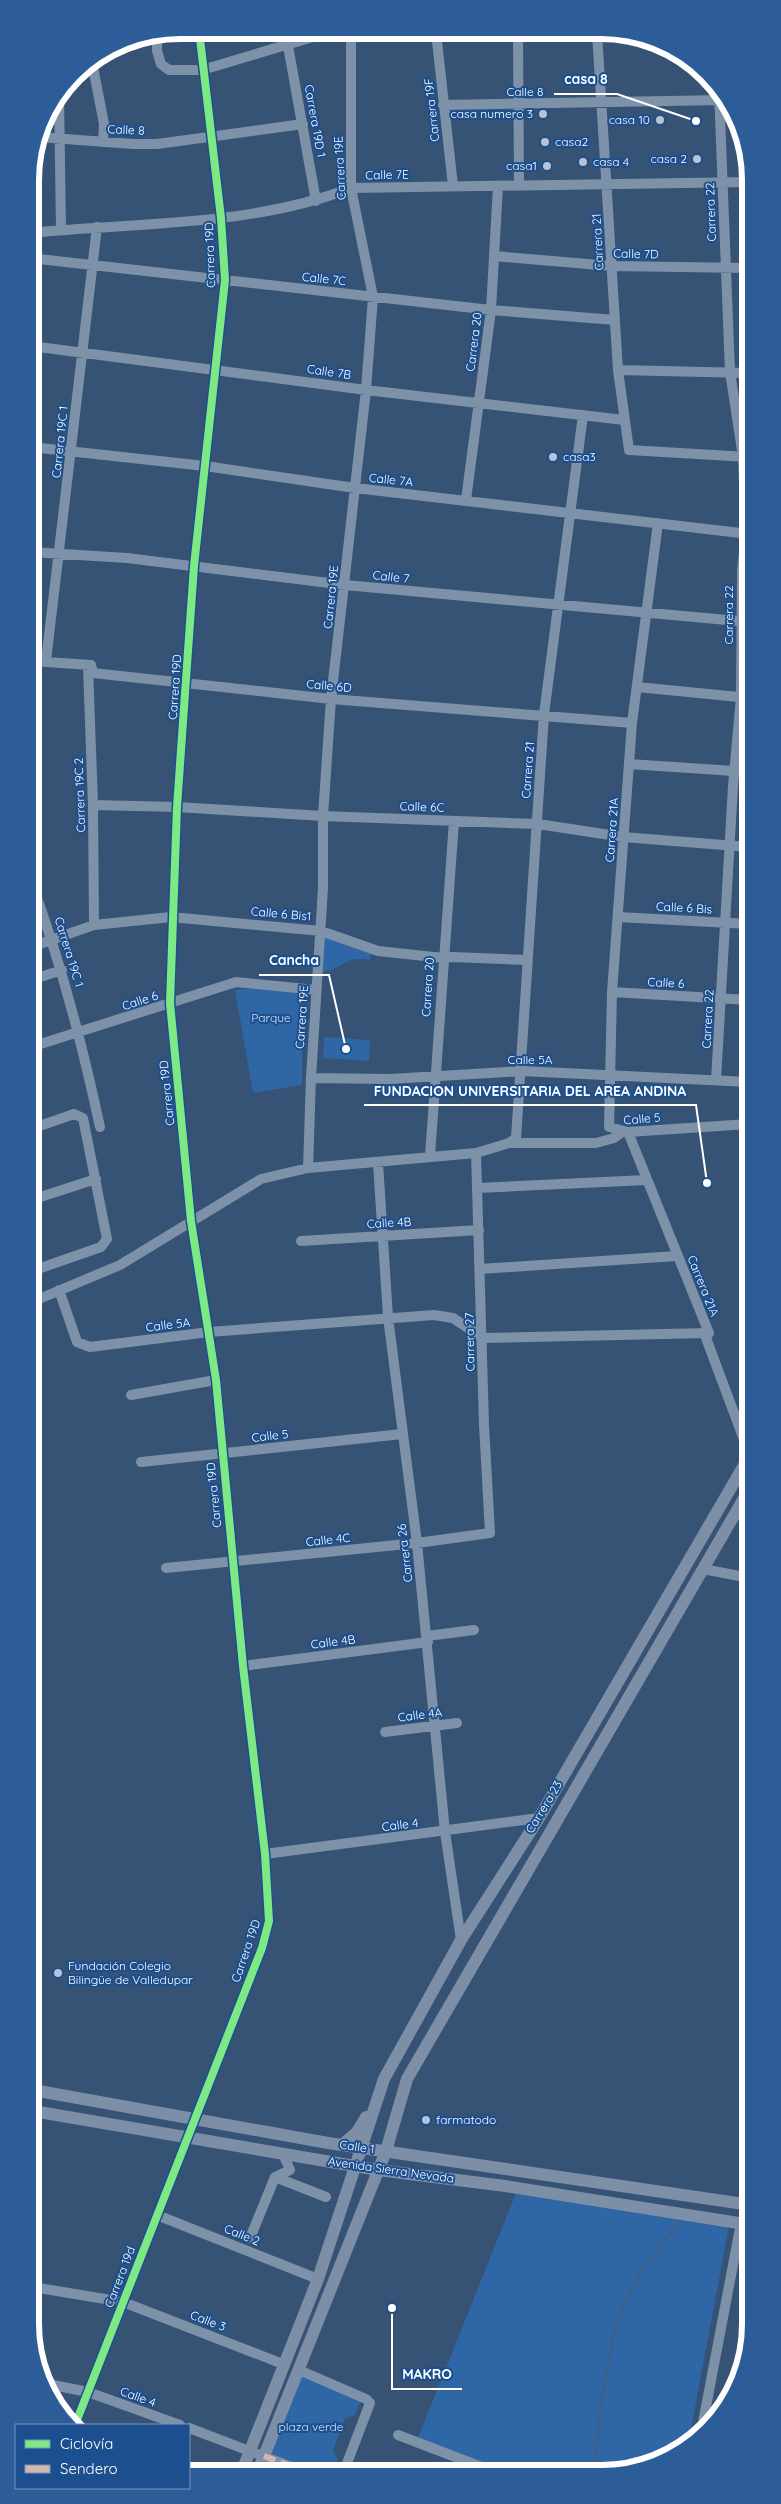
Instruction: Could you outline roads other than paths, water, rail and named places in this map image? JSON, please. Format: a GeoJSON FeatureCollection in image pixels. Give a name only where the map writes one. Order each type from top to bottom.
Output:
{"type":"FeatureCollection","features":[{"type":"Feature","properties":{"kind":"main road","name":"Carrera 23"},"geometry":{"type":"LineString","coordinates":[[244,2465],[318,2279],[384,2079],[461,1940],[539,1818],[742,1469]]}},
{"type":"Feature","properties":{"kind":"main road","name":"Carrera 23"},"geometry":{"type":"LineString","coordinates":[[260,2465],[386,2151],[407,2080],[742,1502]]}},
{"type":"Feature","properties":{"kind":"main road"},"geometry":{"type":"LineString","coordinates":[[342,2145],[352,2138],[362,2126],[384,2079]]}},
{"type":"Feature","properties":{"kind":"main road","name":"Avenida Sierra Nevada"},"geometry":{"type":"LineString","coordinates":[[39,2091],[195,2118],[328,2144]]}},
{"type":"Feature","properties":{"kind":"main road","name":"Avenida Sierra Nevada"},"geometry":{"type":"LineString","coordinates":[[39,2112],[378,2170],[512,2187],[742,2223]]}},
{"type":"Feature","properties":{"kind":"main road","name":"Calle 1"},"geometry":{"type":"LineString","coordinates":[[328,2144],[386,2151]]}},
{"type":"Feature","properties":{"kind":"main road","name":"Avenida Sierra Nevada"},"geometry":{"type":"LineString","coordinates":[[386,2151],[742,2204]]}},
{"type":"Feature","properties":{"kind":"street","name":"Carrera 19D"},"geometry":{"type":"LineString","coordinates":[[188,2138],[266,1934],[269,1906],[265,1854],[221,1454],[216,1380],[191,1221],[170,1003],[171,917],[177,807],[194,566],[224,280],[220,218],[200,39]]}},
{"type":"Feature","properties":{"kind":"street"},"geometry":{"type":"LineString","coordinates":[[157,40],[157,51],[161,64],[169,70],[202,70],[309,39]]}},
{"type":"Feature","properties":{"kind":"street","name":"Carrera 19E"},"geometry":{"type":"LineString","coordinates":[[308,1168],[311,1078],[321,931],[323,816],[331,699],[366,390],[372,297],[351,188],[351,39]]}},
{"type":"Feature","properties":{"kind":"street","name":"Carrera 19F"},"geometry":{"type":"LineString","coordinates":[[437,39],[453,186]]}},
{"type":"Feature","properties":{"kind":"street"},"geometry":{"type":"LineString","coordinates":[[518,39],[519,186]]}},
{"type":"Feature","properties":{"kind":"street","name":"Carrera 21"},"geometry":{"type":"LineString","coordinates":[[598,39],[618,370],[629,450],[742,457]]}},
{"type":"Feature","properties":{"kind":"street","name":"Carrera 19D 1"},"geometry":{"type":"LineString","coordinates":[[288,46],[316,201]]}},
{"type":"Feature","properties":{"kind":"street"},"geometry":{"type":"LineString","coordinates":[[93,69],[104,124],[103,142]]}},
{"type":"Feature","properties":{"kind":"street","name":"Calle 8"},"geometry":{"type":"LineString","coordinates":[[443,105],[601,103],[716,97]]}},
{"type":"Feature","properties":{"kind":"street"},"geometry":{"type":"LineString","coordinates":[[59,106],[61,230]]}},
{"type":"Feature","properties":{"kind":"street","name":"Carrera 22"},"geometry":{"type":"LineString","coordinates":[[722,107],[730,372],[742,436]]}},
{"type":"Feature","properties":{"kind":"street","name":"Calle 8"},"geometry":{"type":"LineString","coordinates":[[46,138],[157,144],[303,124]]}},
{"type":"Feature","properties":{"kind":"street","name":"Calle 7E"},"geometry":{"type":"LineString","coordinates":[[39,231],[220,218],[316,201],[351,188],[742,182]]}},
{"type":"Feature","properties":{"kind":"street","name":"Carrera 20"},"geometry":{"type":"LineString","coordinates":[[466,500],[491,310],[498,186]]}},
{"type":"Feature","properties":{"kind":"street","name":"Carrera 19C 1"},"geometry":{"type":"LineString","coordinates":[[46,661],[94,266],[97,227]]}},
{"type":"Feature","properties":{"kind":"street","name":"Calle 7D"},"geometry":{"type":"LineString","coordinates":[[494,256],[611,266],[742,268]]}},
{"type":"Feature","properties":{"kind":"street","name":"Calle 7C"},"geometry":{"type":"LineString","coordinates":[[39,259],[491,310],[615,320]]}},
{"type":"Feature","properties":{"kind":"street","name":"Calle 7B"},"geometry":{"type":"LineString","coordinates":[[39,347],[366,390],[624,420]]}},
{"type":"Feature","properties":{"kind":"street"},"geometry":{"type":"LineString","coordinates":[[618,370],[742,373]]}},
{"type":"Feature","properties":{"kind":"street","name":"Carrera 21"},"geometry":{"type":"LineString","coordinates":[[509,1143],[516,1138],[518,1128],[544,714],[560,607],[569,512],[583,416]]}},
{"type":"Feature","properties":{"kind":"street","name":"Calle 7A"},"geometry":{"type":"LineString","coordinates":[[39,448],[205,466],[355,488],[742,532]]}},
{"type":"Feature","properties":{"kind":"street","name":"Carrera 21A"},"geometry":{"type":"LineString","coordinates":[[658,523],[632,723],[612,992],[609,1074],[610,1127],[625,1132],[646,1180],[709,1333],[706,1338],[742,1434]]}},
{"type":"Feature","properties":{"kind":"street","name":"Calle 7"},"geometry":{"type":"LineString","coordinates":[[39,553],[128,558],[345,585],[560,607],[742,622]]}},
{"type":"Feature","properties":{"kind":"street","name":"Calle 6D"},"geometry":{"type":"LineString","coordinates":[[39,661],[88,664],[91,665],[92,673],[187,684],[331,699],[544,714],[632,723]]}},
{"type":"Feature","properties":{"kind":"street","name":"Carrera 19C 2"},"geometry":{"type":"LineString","coordinates":[[88,664],[93,805],[94,926]]}},
{"type":"Feature","properties":{"kind":"street"},"geometry":{"type":"LineString","coordinates":[[637,687],[742,698]]}},
{"type":"Feature","properties":{"kind":"street","name":"Carrera 22"},"geometry":{"type":"LineString","coordinates":[[716,1080],[734,771],[742,718]]}},
{"type":"Feature","properties":{"kind":"street"},"geometry":{"type":"LineString","coordinates":[[629,764],[742,772]]}},
{"type":"Feature","properties":{"kind":"street","name":"Calle 6C"},"geometry":{"type":"LineString","coordinates":[[93,805],[177,807],[323,816],[538,824],[623,837],[742,846]]}},
{"type":"Feature","properties":{"kind":"street","name":"Carrera 20"},"geometry":{"type":"LineString","coordinates":[[430,1156],[434,1076],[454,821]]}},
{"type":"Feature","properties":{"kind":"street","name":"Carrera 19C 1"},"geometry":{"type":"LineString","coordinates":[[39,902],[53,940],[80,1032],[100,1126]]}},
{"type":"Feature","properties":{"kind":"street","name":"Calle 6 Bis1"},"geometry":{"type":"LineString","coordinates":[[39,944],[94,926],[171,917],[321,931],[378,951],[443,958],[528,960]]}},
{"type":"Feature","properties":{"kind":"street","name":"Calle 6 Bis"},"geometry":{"type":"LineString","coordinates":[[618,917],[742,923]]}},
{"type":"Feature","properties":{"kind":"street"},"geometry":{"type":"LineString","coordinates":[[39,977],[62,970]]}},
{"type":"Feature","properties":{"kind":"street","name":"Calle 6"},"geometry":{"type":"LineString","coordinates":[[39,1045],[236,982],[316,990]]}},
{"type":"Feature","properties":{"kind":"street","name":"Calle 6"},"geometry":{"type":"LineString","coordinates":[[612,992],[742,999]]}},
{"type":"Feature","properties":{"kind":"street","name":"Calle 5A"},"geometry":{"type":"LineString","coordinates":[[311,1078],[390,1080],[522,1071],[742,1082]]}},
{"type":"Feature","properties":{"kind":"street"},"geometry":{"type":"LineString","coordinates":[[39,1126],[74,1114],[81,1116],[85,1120],[106,1242],[101,1247],[39,1268]]}},
{"type":"Feature","properties":{"kind":"street","name":"Calle 5"},"geometry":{"type":"LineString","coordinates":[[39,1299],[120,1265],[261,1179],[308,1168],[476,1153],[509,1143],[596,1143],[614,1138],[625,1132],[742,1124]]}},
{"type":"Feature","properties":{"kind":"street","name":"Carrera 27"},"geometry":{"type":"LineString","coordinates":[[476,1153],[483,1338],[484,1425],[490,1532]]}},
{"type":"Feature","properties":{"kind":"street","name":"Carrera 26"},"geometry":{"type":"LineString","coordinates":[[378,1163],[388,1317],[417,1543],[445,1832],[461,1940]]}},
{"type":"Feature","properties":{"kind":"street"},"geometry":{"type":"LineString","coordinates":[[39,1198],[96,1178]]}},
{"type":"Feature","properties":{"kind":"street"},"geometry":{"type":"LineString","coordinates":[[478,1188],[646,1180]]}},
{"type":"Feature","properties":{"kind":"street","name":"Calle 4B"},"geometry":{"type":"LineString","coordinates":[[301,1241],[479,1230]]}},
{"type":"Feature","properties":{"kind":"street"},"geometry":{"type":"LineString","coordinates":[[480,1269],[677,1256]]}},
{"type":"Feature","properties":{"kind":"street","name":"Calle 5A"},"geometry":{"type":"LineString","coordinates":[[59,1290],[77,1342],[90,1347],[209,1332],[434,1315],[453,1318],[483,1338]]}},
{"type":"Feature","properties":{"kind":"street"},"geometry":{"type":"LineString","coordinates":[[483,1338],[709,1333]]}},
{"type":"Feature","properties":{"kind":"street"},"geometry":{"type":"LineString","coordinates":[[130,1394],[216,1380]]}},
{"type":"Feature","properties":{"kind":"street","name":"Calle 5"},"geometry":{"type":"LineString","coordinates":[[141,1462],[402,1434]]}},
{"type":"Feature","properties":{"kind":"street","name":"Calle 4C"},"geometry":{"type":"LineString","coordinates":[[166,1568],[417,1543],[488,1534],[490,1532]]}},
{"type":"Feature","properties":{"kind":"street"},"geometry":{"type":"LineString","coordinates":[[703,1569],[742,1576]]}},
{"type":"Feature","properties":{"kind":"street","name":"Calle 4B"},"geometry":{"type":"LineString","coordinates":[[243,1666],[427,1639],[474,1630]]}},
{"type":"Feature","properties":{"kind":"street","name":"Calle 4A"},"geometry":{"type":"LineString","coordinates":[[385,1732],[457,1723]]}},
{"type":"Feature","properties":{"kind":"street","name":"Calle 4"},"geometry":{"type":"LineString","coordinates":[[265,1854],[445,1832],[539,1818]]}},
{"type":"Feature","properties":{"kind":"street","name":"Carrera 19d"},"geometry":{"type":"LineString","coordinates":[[76,2420],[188,2138]]}},
{"type":"Feature","properties":{"kind":"street"},"geometry":{"type":"LineString","coordinates":[[250,2238],[275,2177],[290,2170],[283,2154]]}},
{"type":"Feature","properties":{"kind":"street"},"geometry":{"type":"LineString","coordinates":[[275,2177],[326,2197]]}},
{"type":"Feature","properties":{"kind":"street","name":"Calle 2"},"geometry":{"type":"LineString","coordinates":[[157,2214],[318,2279]]}},
{"type":"Feature","properties":{"kind":"street"},"geometry":{"type":"LineString","coordinates":[[704,2420],[742,2243]]}},
{"type":"Feature","properties":{"kind":"street","name":"Calle 3"},"geometry":{"type":"LineString","coordinates":[[39,2288],[123,2302],[283,2364]]}},
{"type":"Feature","properties":{"kind":"street"},"geometry":{"type":"LineString","coordinates":[[299,2370],[366,2399],[370,2403],[364,2425],[347,2465]]}},
{"type":"Feature","properties":{"kind":"street","name":"Calle 4"},"geometry":{"type":"LineString","coordinates":[[53,2385],[88,2392],[177,2424]]}},
{"type":"Feature","properties":{"kind":"street"},"geometry":{"type":"LineString","coordinates":[[190,2428],[287,2465]]}},
{"type":"Feature","properties":{"kind":"street"},"geometry":{"type":"LineString","coordinates":[[398,2435],[476,2465]]}},
{"type":"Feature","properties":{"kind":"waterway"},"geometry":{"type":"LineString","coordinates":[[595,2465],[600,2407],[616,2323],[644,2266],[683,2217]]}},
{"type":"Feature","properties":{"kind":"place","name":"casa numero 3"},"geometry":{"type":"Point","coordinates":[543,114]}},
{"type":"Feature","properties":{"kind":"place","name":"casa 10"},"geometry":{"type":"Point","coordinates":[660,120]}},
{"type":"Feature","properties":{"kind":"place","name":"casa 8"},"geometry":{"type":"Point","coordinates":[696,121]}},
{"type":"Feature","properties":{"kind":"place","name":"casa2"},"geometry":{"type":"Point","coordinates":[545,142]}},
{"type":"Feature","properties":{"kind":"place","name":"casa 2"},"geometry":{"type":"Point","coordinates":[697,159]}},
{"type":"Feature","properties":{"kind":"place","name":"casa 4"},"geometry":{"type":"Point","coordinates":[583,162]}},
{"type":"Feature","properties":{"kind":"place","name":"casa1"},"geometry":{"type":"Point","coordinates":[547,166]}},
{"type":"Feature","properties":{"kind":"place","name":"casa3"},"geometry":{"type":"Point","coordinates":[553,457]}},
{"type":"Feature","properties":{"kind":"place","name":"Cancha"},"geometry":{"type":"Point","coordinates":[346,1049]}},
{"type":"Feature","properties":{"kind":"place","name":"FUNDACION UNIVERSITARIA DEL AREA ANDINA"},"geometry":{"type":"Point","coordinates":[707,1183]}},
{"type":"Feature","properties":{"kind":"place","name":"Fundación Colegio Bilingüe de Valledupar"},"geometry":{"type":"Point","coordinates":[58,1973]}},
{"type":"Feature","properties":{"kind":"place","name":"farmatodo"},"geometry":{"type":"Point","coordinates":[426,2120]}},
{"type":"Feature","properties":{"kind":"place","name":"MAKRO"},"geometry":{"type":"Point","coordinates":[392,2308]}},
{"type":"Feature","properties":{"kind":"park label","name":"Parque"},"geometry":{"type":"Point","coordinates":[271,1018]}},
{"type":"Feature","properties":{"kind":"park label","name":"plaza verde"},"geometry":{"type":"Point","coordinates":[311,2427]}}]}
